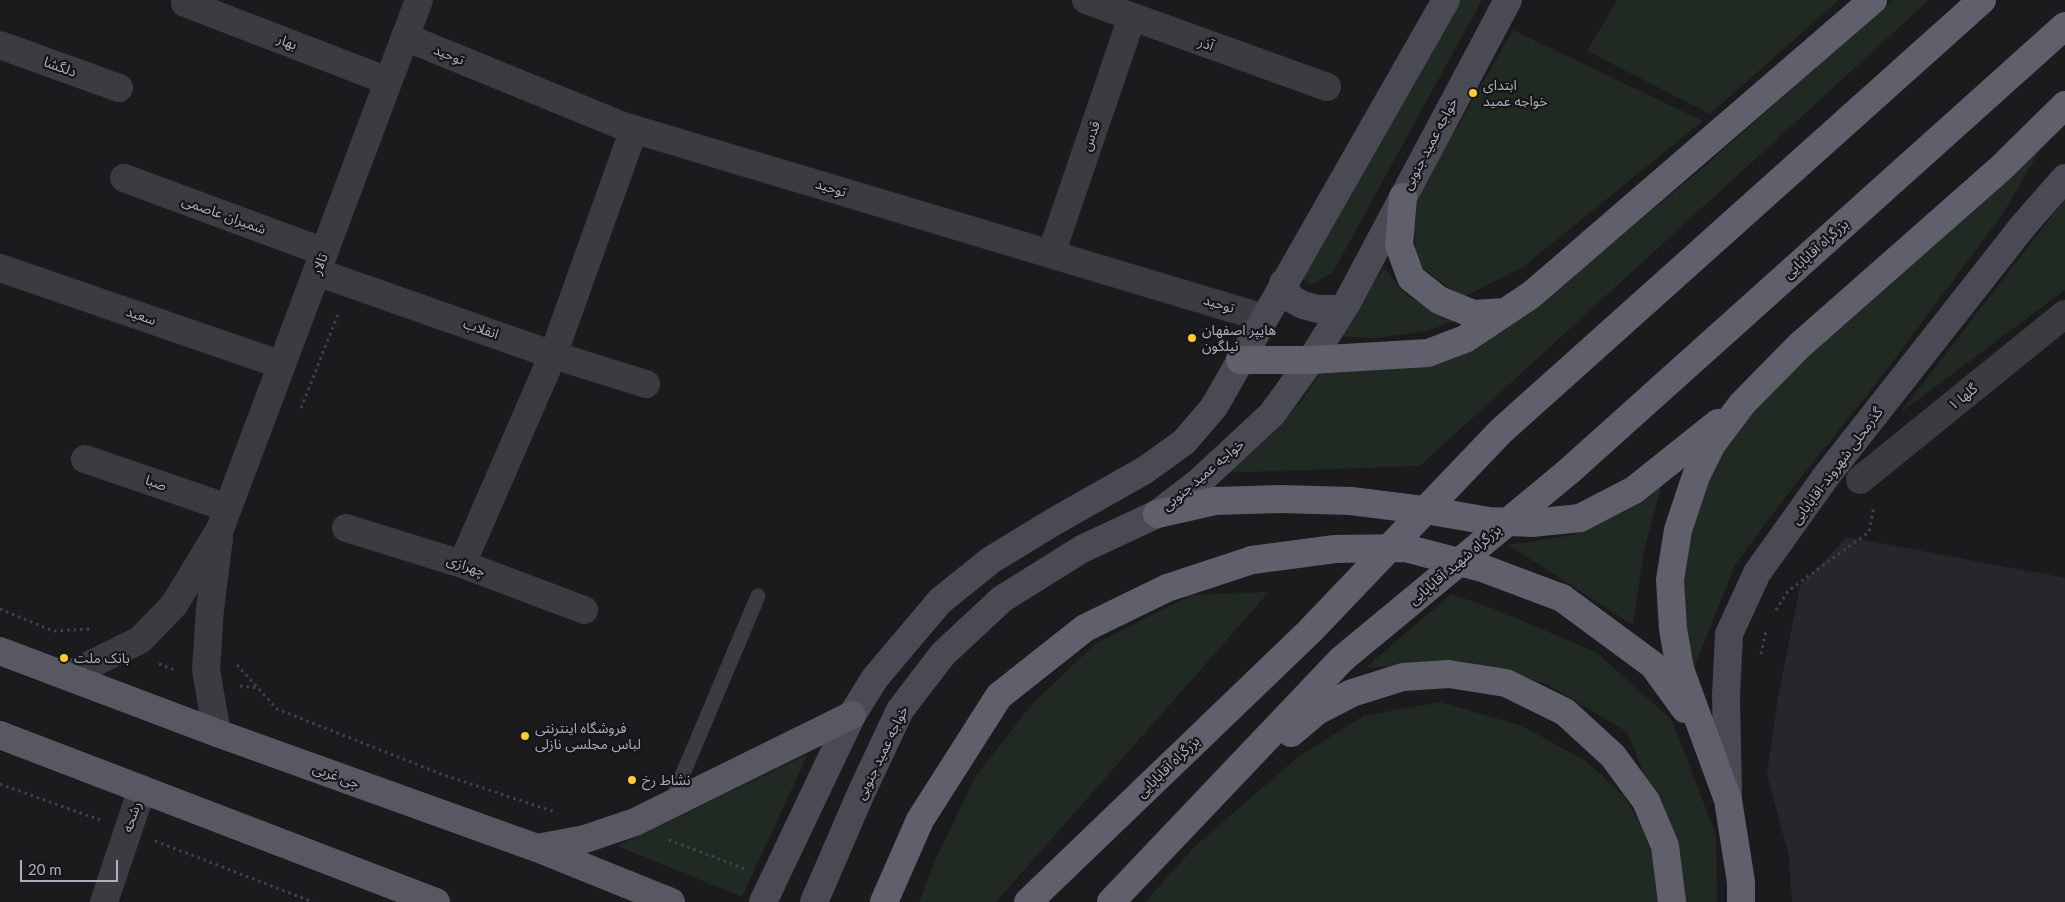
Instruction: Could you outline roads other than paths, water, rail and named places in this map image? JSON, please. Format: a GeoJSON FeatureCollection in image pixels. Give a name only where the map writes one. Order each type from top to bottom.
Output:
{"type":"FeatureCollection","features":[{"type":"Feature","properties":{"kind":"highway"},"geometry":{"type":"LineString","coordinates":[[1240,360],[1311,360],[1428,353],[1465,339],[1539,289],[1873,0]]}},
{"type":"Feature","properties":{"kind":"highway","name":"بزرگراه آقابابایی"},"geometry":{"type":"LineString","coordinates":[[1028,902],[1309,632],[1501,431],[1982,0]]}},
{"type":"Feature","properties":{"kind":"highway","name":"بزرگراه آقابابایی"},"geometry":{"type":"LineString","coordinates":[[1568,472],[2065,26]]}},
{"type":"Feature","properties":{"kind":"highway"},"geometry":{"type":"LineString","coordinates":[[1157,514],[1215,501],[1280,499],[1351,501],[1506,522],[1532,523],[1580,518],[1634,490],[1742,404],[1799,346],[2001,168],[2065,105]]}},
{"type":"Feature","properties":{"kind":"highway"},"geometry":{"type":"LineString","coordinates":[[1403,197],[1399,245],[1411,278],[1438,300],[1472,314],[1506,312]]}},
{"type":"Feature","properties":{"kind":"highway"},"geometry":{"type":"LineString","coordinates":[[1741,902],[1741,882],[1728,800],[1680,668],[1673,629],[1670,580],[1678,530],[1696,476],[1712,444],[1742,404]]}},
{"type":"Feature","properties":{"kind":"highway","name":"بزرگراه شهید آقابابایی"},"geometry":{"type":"LineString","coordinates":[[1196,813],[1342,659],[1568,472]]}},
{"type":"Feature","properties":{"kind":"highway"},"geometry":{"type":"LineString","coordinates":[[884,902],[920,820],[999,696],[1085,628],[1167,588],[1252,560],[1334,550],[1405,548],[1482,568],[1562,598],[1653,665],[1704,734]]}},
{"type":"Feature","properties":{"kind":"highway"},"geometry":{"type":"LineString","coordinates":[[1110,902],[1196,813],[1317,711],[1352,693],[1403,677],[1449,674],[1506,683],[1566,712],[1613,756],[1646,801],[1665,846],[1672,902]]}},
{"type":"Feature","properties":{"kind":"main road"},"geometry":{"type":"LineString","coordinates":[[763,902],[852,715],[875,678],[940,601],[991,560],[1055,521],[1146,470],[1184,442],[1214,407],[1446,0]]}},
{"type":"Feature","properties":{"kind":"main road","name":"خواجه عمید جنوبی"},"geometry":{"type":"LineString","coordinates":[[814,902],[862,791],[900,710],[943,654],[1002,599],[1082,550],[1157,514],[1200,481],[1272,414],[1311,360],[1343,309],[1508,0]]}},
{"type":"Feature","properties":{"kind":"main road","name":"گذرمحلی شهروند-اقابابایی"},"geometry":{"type":"LineString","coordinates":[[1728,800],[1726,695],[1729,634],[1757,573],[1827,475],[2023,226],[2065,178]]}},
{"type":"Feature","properties":{"kind":"main road"},"geometry":{"type":"LineString","coordinates":[[1283,283],[1290,298],[1303,305],[1318,309],[1343,309]]}},
{"type":"Feature","properties":{"kind":"main road","name":"جی غربی"},"geometry":{"type":"LineString","coordinates":[[0,651],[217,733],[537,848],[671,902]]}},
{"type":"Feature","properties":{"kind":"main road"},"geometry":{"type":"LineString","coordinates":[[537,848],[585,839],[635,822],[852,715]]}},
{"type":"Feature","properties":{"kind":"main road"},"geometry":{"type":"LineString","coordinates":[[0,736],[425,899]]}},
{"type":"Feature","properties":{"kind":"street","name":"تالار"},"geometry":{"type":"LineString","coordinates":[[224,518],[419,0]]}},
{"type":"Feature","properties":{"kind":"street","name":"آذر"},"geometry":{"type":"LineString","coordinates":[[1086,0],[1327,87]]}},
{"type":"Feature","properties":{"kind":"street","name":"بهار"},"geometry":{"type":"LineString","coordinates":[[185,3],[388,81]]}},
{"type":"Feature","properties":{"kind":"street","name":"قدس"},"geometry":{"type":"LineString","coordinates":[[1051,254],[1132,17]]}},
{"type":"Feature","properties":{"kind":"street","name":"توحید"},"geometry":{"type":"LineString","coordinates":[[405,37],[634,129],[1264,318]]}},
{"type":"Feature","properties":{"kind":"street","name":"دلگشا"},"geometry":{"type":"LineString","coordinates":[[0,46],[119,88]]}},
{"type":"Feature","properties":{"kind":"street"},"geometry":{"type":"LineString","coordinates":[[462,564],[553,355],[634,129]]}},
{"type":"Feature","properties":{"kind":"street","name":"شمیران عاصمی"},"geometry":{"type":"LineString","coordinates":[[124,178],[320,262]]}},
{"type":"Feature","properties":{"kind":"street","name":"انقلاب"},"geometry":{"type":"LineString","coordinates":[[320,262],[350,284],[553,355],[646,384]]}},
{"type":"Feature","properties":{"kind":"street","name":"سعید"},"geometry":{"type":"LineString","coordinates":[[0,268],[282,365]]}},
{"type":"Feature","properties":{"kind":"street","name":"گلها ۱"},"geometry":{"type":"LineString","coordinates":[[1870,472],[2065,314]]}},
{"type":"Feature","properties":{"kind":"street","name":"صبا"},"geometry":{"type":"LineString","coordinates":[[85,459],[224,518]]}},
{"type":"Feature","properties":{"kind":"street"},"geometry":{"type":"LineString","coordinates":[[67,676],[140,640],[174,606],[224,518]]}},
{"type":"Feature","properties":{"kind":"street"},"geometry":{"type":"LineString","coordinates":[[217,733],[206,670],[210,609],[224,518]]}},
{"type":"Feature","properties":{"kind":"street","name":"چهرازی"},"geometry":{"type":"LineString","coordinates":[[346,528],[462,564],[584,610]]}},
{"type":"Feature","properties":{"kind":"street","name":"رشحه"},"geometry":{"type":"LineString","coordinates":[[104,902],[142,789]]}},
{"type":"Feature","properties":{"kind":"lane"},"geometry":{"type":"LineString","coordinates":[[669,806],[758,596]]}},
{"type":"Feature","properties":{"kind":"place","name":"ابتدای خواجه عمید"},"geometry":{"type":"Point","coordinates":[1473,93]}},
{"type":"Feature","properties":{"kind":"place","name":"هایپر اصفهان نیلگون"},"geometry":{"type":"Point","coordinates":[1192,338]}},
{"type":"Feature","properties":{"kind":"place","name":"بانک ملت"},"geometry":{"type":"Point","coordinates":[64,658]}},
{"type":"Feature","properties":{"kind":"place","name":"فروشگاه اینترنتی لباس مجلسی نازلی"},"geometry":{"type":"Point","coordinates":[525,736]}},
{"type":"Feature","properties":{"kind":"place","name":"نشاط رخ"},"geometry":{"type":"Point","coordinates":[632,780]}}]}
